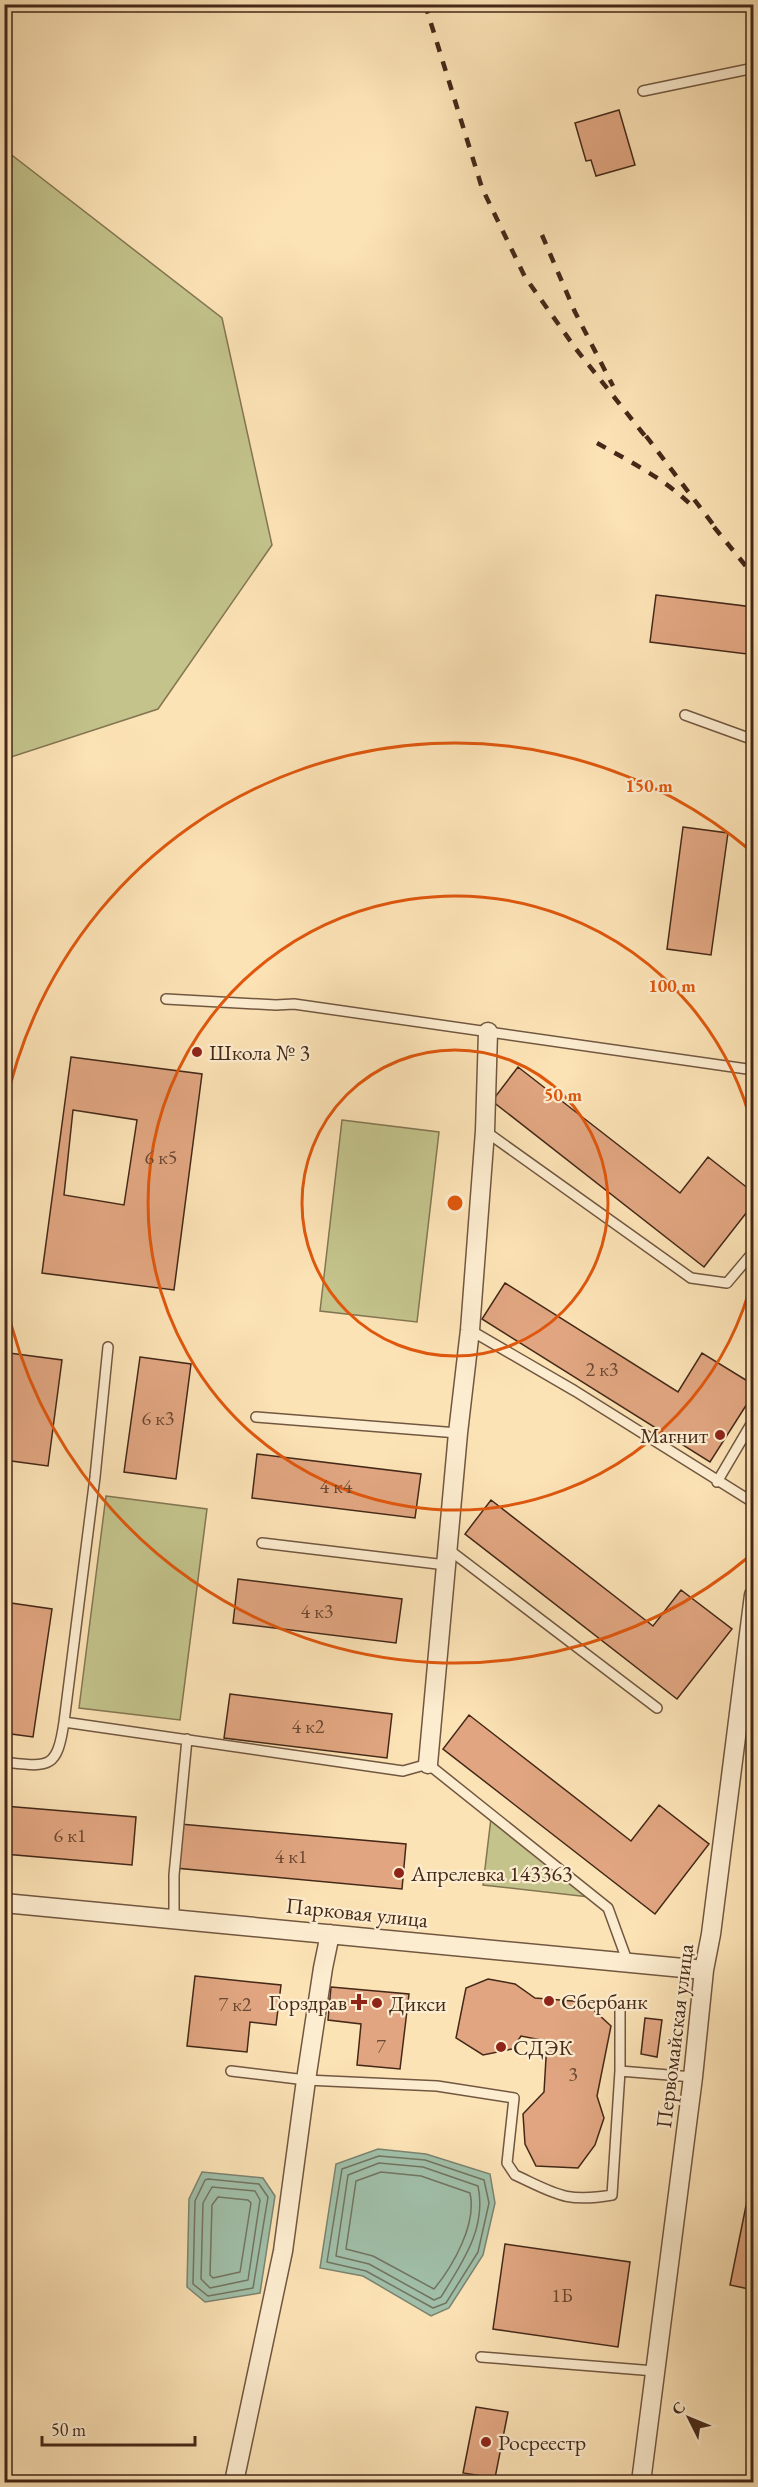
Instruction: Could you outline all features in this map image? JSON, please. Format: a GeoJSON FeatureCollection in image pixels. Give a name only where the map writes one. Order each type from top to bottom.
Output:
{"type":"FeatureCollection","features":[{"type":"Feature","properties":{"kind":"street"},"geometry":{"type":"LineString","coordinates":[[428,1764],[458,1432],[470,1330],[485,1131],[488,1032]]}},
{"type":"Feature","properties":{"kind":"street","name":"Первомайская улица"},"geometry":{"type":"LineString","coordinates":[[641,2482],[753,1595]]}},
{"type":"Feature","properties":{"kind":"street","name":"Парковая улица"},"geometry":{"type":"LineString","coordinates":[[4,1903],[704,1970]]}},
{"type":"Feature","properties":{"kind":"street"},"geometry":{"type":"LineString","coordinates":[[234,2482],[283,2251],[322,1968],[330,1934]]}},
{"type":"Feature","properties":{"kind":"lane"},"geometry":{"type":"LineString","coordinates":[[643,91],[753,68]]}},
{"type":"Feature","properties":{"kind":"lane"},"geometry":{"type":"LineString","coordinates":[[686,715],[753,740]]}},
{"type":"Feature","properties":{"kind":"lane"},"geometry":{"type":"LineString","coordinates":[[166,999],[294,1004],[753,1070]]}},
{"type":"Feature","properties":{"kind":"lane"},"geometry":{"type":"LineString","coordinates":[[485,1131],[691,1278],[727,1283],[753,1251]]}},
{"type":"Feature","properties":{"kind":"lane"},"geometry":{"type":"LineString","coordinates":[[470,1330],[575,1391],[753,1503]]}},
{"type":"Feature","properties":{"kind":"lane"},"geometry":{"type":"LineString","coordinates":[[4,1762],[34,1766],[53,1759],[60,1750],[93,1489],[108,1347]]}},
{"type":"Feature","properties":{"kind":"lane"},"geometry":{"type":"LineString","coordinates":[[256,1417],[458,1432]]}},
{"type":"Feature","properties":{"kind":"lane"},"geometry":{"type":"LineString","coordinates":[[717,1482],[753,1419]]}},
{"type":"Feature","properties":{"kind":"lane"},"geometry":{"type":"LineString","coordinates":[[262,1543],[447,1557],[657,1708]]}},
{"type":"Feature","properties":{"kind":"lane"},"geometry":{"type":"LineString","coordinates":[[63,1722],[403,1771],[428,1764],[608,1908],[628,1963]]}},
{"type":"Feature","properties":{"kind":"lane"},"geometry":{"type":"LineString","coordinates":[[174,1919],[174,1875],[187,1739]]}},
{"type":"Feature","properties":{"kind":"lane"},"geometry":{"type":"LineString","coordinates":[[231,2071],[306,2080],[437,2086],[514,2098],[507,2163],[510,2170],[560,2195],[575,2199],[612,2195],[620,2071],[620,2009]]}},
{"type":"Feature","properties":{"kind":"lane"},"geometry":{"type":"LineString","coordinates":[[620,2071],[693,2077]]}},
{"type":"Feature","properties":{"kind":"lane"},"geometry":{"type":"LineString","coordinates":[[481,2358],[655,2371]]}},
{"type":"Feature","properties":{"kind":"green space"},"geometry":{"type":"Polygon","coordinates":[[[4,149],[222,318],[272,545],[158,709],[5,759],[4,149]]]}},
{"type":"Feature","properties":{"kind":"green space"},"geometry":{"type":"Polygon","coordinates":[[[342,1120],[439,1132],[417,1322],[320,1311],[342,1120]]]}},
{"type":"Feature","properties":{"kind":"green space"},"geometry":{"type":"Polygon","coordinates":[[[106,1496],[207,1509],[180,1720],[79,1708],[106,1496]]]}},
{"type":"Feature","properties":{"kind":"green space"},"geometry":{"type":"Polygon","coordinates":[[[491,1818],[589,1897],[483,1885],[491,1818]]]}},
{"type":"Feature","properties":{"kind":"water"},"geometry":{"type":"Polygon","coordinates":[[[378,2149],[426,2154],[490,2174],[495,2203],[483,2255],[449,2308],[431,2316],[363,2276],[320,2268],[336,2164],[378,2149]]]}},
{"type":"Feature","properties":{"kind":"water"},"geometry":{"type":"Polygon","coordinates":[[[202,2172],[263,2178],[275,2196],[260,2293],[205,2302],[187,2287],[189,2199],[202,2172]]]}},
{"type":"Feature","properties":{"kind":"building"},"geometry":{"type":"Polygon","coordinates":[[[619,110],[635,165],[596,176],[591,160],[586,161],[575,123],[619,110]]]}},
{"type":"Feature","properties":{"kind":"building"},"geometry":{"type":"Polygon","coordinates":[[[656,595],[753,607],[747,654],[650,642],[656,595]]]}},
{"type":"Feature","properties":{"kind":"building"},"geometry":{"type":"Polygon","coordinates":[[[683,827],[728,833],[711,955],[667,949],[683,827]]]}},
{"type":"Feature","properties":{"kind":"building"},"geometry":{"type":"Polygon","coordinates":[[[71,1057],[202,1074],[174,1290],[42,1273],[71,1057]],[[73,1110],[64,1195],[124,1205],[137,1120],[73,1110]]]}},
{"type":"Feature","properties":{"kind":"building"},"geometry":{"type":"Polygon","coordinates":[[[518,1067],[680,1193],[708,1157],[754,1193],[754,1203],[704,1267],[492,1101],[518,1067]]]}},
{"type":"Feature","properties":{"kind":"building"},"geometry":{"type":"Polygon","coordinates":[[[505,1283],[678,1392],[702,1353],[754,1385],[754,1393],[710,1462],[482,1319],[505,1283]]]}},
{"type":"Feature","properties":{"kind":"building"},"geometry":{"type":"Polygon","coordinates":[[[9,1353],[62,1360],[48,1466],[4,1460],[4,1390],[9,1353]]]}},
{"type":"Feature","properties":{"kind":"building"},"geometry":{"type":"Polygon","coordinates":[[[140,1357],[191,1364],[176,1479],[124,1472],[140,1357]]]}},
{"type":"Feature","properties":{"kind":"building"},"geometry":{"type":"Polygon","coordinates":[[[257,1454],[421,1474],[415,1518],[252,1498],[257,1454]]]}},
{"type":"Feature","properties":{"kind":"building"},"geometry":{"type":"Polygon","coordinates":[[[491,1500],[653,1626],[681,1590],[732,1629],[677,1699],[465,1534],[491,1500]]]}},
{"type":"Feature","properties":{"kind":"building"},"geometry":{"type":"Polygon","coordinates":[[[238,1579],[402,1599],[396,1643],[233,1623],[238,1579]]]}},
{"type":"Feature","properties":{"kind":"building"},"geometry":{"type":"Polygon","coordinates":[[[4,1602],[52,1609],[33,1737],[4,1733],[4,1602]]]}},
{"type":"Feature","properties":{"kind":"building"},"geometry":{"type":"Polygon","coordinates":[[[230,1694],[392,1714],[387,1758],[224,1738],[230,1694]]]}},
{"type":"Feature","properties":{"kind":"building"},"geometry":{"type":"Polygon","coordinates":[[[469,1715],[631,1841],[659,1805],[709,1844],[655,1914],[443,1749],[469,1715]]]}},
{"type":"Feature","properties":{"kind":"building"},"geometry":{"type":"Polygon","coordinates":[[[4,1806],[136,1817],[132,1865],[4,1854],[4,1806]]]}},
{"type":"Feature","properties":{"kind":"building"},"geometry":{"type":"Polygon","coordinates":[[[180,1824],[406,1844],[402,1889],[175,1868],[180,1824]]]}},
{"type":"Feature","properties":{"kind":"building"},"geometry":{"type":"Polygon","coordinates":[[[195,1976],[281,1985],[276,2025],[250,2022],[247,2052],[187,2046],[195,1976]]]}},
{"type":"Feature","properties":{"kind":"building"},"geometry":{"type":"Polygon","coordinates":[[[488,1979],[515,1984],[535,1998],[585,2002],[611,2026],[597,2096],[604,2118],[595,2145],[578,2168],[536,2166],[525,2144],[523,2114],[544,2092],[547,2041],[521,2036],[512,2049],[483,2055],[456,2038],[466,1988],[488,1979]]]}},
{"type":"Feature","properties":{"kind":"building"},"geometry":{"type":"Polygon","coordinates":[[[331,1987],[409,1994],[400,2069],[357,2065],[361,2024],[328,2020],[331,1987]]]}},
{"type":"Feature","properties":{"kind":"building"},"geometry":{"type":"Polygon","coordinates":[[[645,2018],[662,2020],[657,2057],[641,2054],[645,2018]]]}},
{"type":"Feature","properties":{"kind":"building"},"geometry":{"type":"Polygon","coordinates":[[[754,2166],[754,2290],[730,2285],[754,2166]]]}},
{"type":"Feature","properties":{"kind":"building"},"geometry":{"type":"Polygon","coordinates":[[[505,2244],[630,2262],[618,2347],[493,2329],[505,2244]]]}},
{"type":"Feature","properties":{"kind":"building","name":"Росреестр"},"geometry":{"type":"Polygon","coordinates":[[[476,2407],[508,2412],[495,2478],[463,2473],[476,2407]]]}},
{"type":"Feature","properties":{"kind":"railway"},"geometry":{"type":"LineString","coordinates":[[425,4],[482,188],[525,277],[576,349],[649,441]]}},
{"type":"Feature","properties":{"kind":"railway"},"geometry":{"type":"LineString","coordinates":[[542,235],[575,312],[613,386]]}},
{"type":"Feature","properties":{"kind":"railway"},"geometry":{"type":"LineString","coordinates":[[646,436],[718,531]]}},
{"type":"Feature","properties":{"kind":"railway"},"geometry":{"type":"LineString","coordinates":[[597,443],[657,478],[690,504]]}},
{"type":"Feature","properties":{"kind":"railway"},"geometry":{"type":"LineString","coordinates":[[714,527],[754,576]]}},
{"type":"Feature","properties":{"kind":"place","name":"Школа № 3"},"geometry":{"type":"Point","coordinates":[197,1052]}},
{"type":"Feature","properties":{"kind":"place","name":"Магнит"},"geometry":{"type":"Point","coordinates":[720,1435]}},
{"type":"Feature","properties":{"kind":"place","name":"Апрелевка 143363"},"geometry":{"type":"Point","coordinates":[399,1873]}},
{"type":"Feature","properties":{"kind":"place","name":"Сбербанк"},"geometry":{"type":"Point","coordinates":[549,2001]}},
{"type":"Feature","properties":{"kind":"place","name":"Горздрав"},"geometry":{"type":"Point","coordinates":[359,2002]}},
{"type":"Feature","properties":{"kind":"place","name":"Дикси"},"geometry":{"type":"Point","coordinates":[377,2003]}},
{"type":"Feature","properties":{"kind":"place","name":"СДЭК"},"geometry":{"type":"Point","coordinates":[501,2047]}},
{"type":"Feature","properties":{"kind":"place","name":"Росреестр"},"geometry":{"type":"Point","coordinates":[486,2442]}}]}
